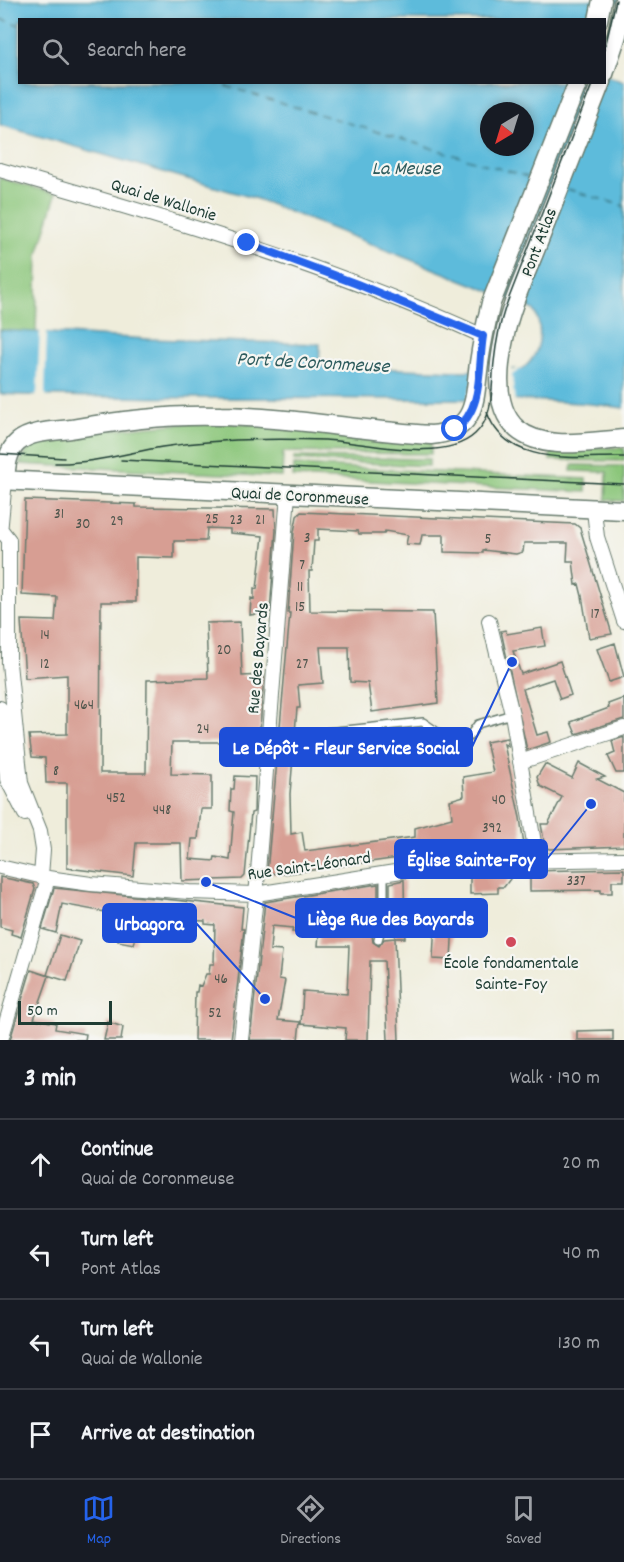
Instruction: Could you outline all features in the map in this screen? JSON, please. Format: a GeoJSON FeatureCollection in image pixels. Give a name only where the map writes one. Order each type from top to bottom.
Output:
{"type":"FeatureCollection","features":[{"type":"Feature","properties":{"kind":"street"},"geometry":{"type":"LineString","coordinates":[[599,18],[602,0]]}},
{"type":"Feature","properties":{"kind":"street","name":"Pont Atlas"},"geometry":{"type":"LineString","coordinates":[[606,73],[619,50],[624,0]]}},
{"type":"Feature","properties":{"kind":"street","name":"Pont Atlas"},"geometry":{"type":"LineString","coordinates":[[3,480],[8,458],[17,442],[42,433],[167,416],[223,416],[432,435],[448,432],[458,427],[474,405],[483,336],[492,303],[577,84]]}},
{"type":"Feature","properties":{"kind":"street","name":"Pont Atlas"},"geometry":{"type":"LineString","coordinates":[[601,84],[511,311],[503,340],[502,406],[516,428],[540,440],[579,442],[624,439]]}},
{"type":"Feature","properties":{"kind":"street","name":"Quai de Wallonie"},"geometry":{"type":"LineString","coordinates":[[0,170],[247,243],[357,284],[483,336]]}},
{"type":"Feature","properties":{"kind":"street"},"geometry":{"type":"LineString","coordinates":[[1,1040],[45,877],[44,850],[40,831],[21,783],[9,663],[9,540],[1,532],[3,480]]}},
{"type":"Feature","properties":{"kind":"street","name":"Quai de Coronmeuse"},"geometry":{"type":"LineString","coordinates":[[3,480],[624,510]]}},
{"type":"Feature","properties":{"kind":"street","name":"Rue des Bayards"},"geometry":{"type":"LineString","coordinates":[[241,1040],[256,894],[288,495]]}},
{"type":"Feature","properties":{"kind":"street"},"geometry":{"type":"LineString","coordinates":[[594,510],[597,537],[624,621]]}},
{"type":"Feature","properties":{"kind":"street"},"geometry":{"type":"LineString","coordinates":[[489,621],[512,714],[537,860]]}},
{"type":"Feature","properties":{"kind":"street"},"geometry":{"type":"LineString","coordinates":[[0,708],[7,779],[28,819],[40,831]]}},
{"type":"Feature","properties":{"kind":"street"},"geometry":{"type":"LineString","coordinates":[[520,762],[624,728]]}},
{"type":"Feature","properties":{"kind":"street","name":"Rue Saint-Léonard"},"geometry":{"type":"LineString","coordinates":[[0,867],[45,877],[189,892],[256,894],[384,873],[537,860],[624,859]]}},
{"type":"Feature","properties":{"kind":"lane"},"geometry":{"type":"LineString","coordinates":[[316,733],[423,722],[449,740],[468,738],[478,724],[512,714]]}},
{"type":"Feature","properties":{"kind":"lane"},"geometry":{"type":"LineString","coordinates":[[378,940],[384,919],[384,873]]}},
{"type":"Feature","properties":{"kind":"green space"},"geometry":{"type":"Polygon","coordinates":[[[0,178],[56,194],[38,254],[36,333],[0,330],[0,178]]]}},
{"type":"Feature","properties":{"kind":"green space"},"geometry":{"type":"Polygon","coordinates":[[[212,421],[431,439],[431,454],[283,452],[282,477],[19,464],[29,448],[39,441],[93,431],[212,421]]]}},
{"type":"Feature","properties":{"kind":"green space"},"geometry":{"type":"Polygon","coordinates":[[[551,446],[624,448],[624,461],[550,460],[551,446]]]}},
{"type":"Feature","properties":{"kind":"green space"},"geometry":{"type":"Polygon","coordinates":[[[294,457],[429,459],[429,466],[294,460],[294,457]]]}},
{"type":"Feature","properties":{"kind":"green space"},"geometry":{"type":"Polygon","coordinates":[[[294,465],[586,479],[586,492],[293,477],[294,465]]]}},
{"type":"Feature","properties":{"kind":"green space"},"geometry":{"type":"Polygon","coordinates":[[[572,465],[624,466],[624,501],[606,500],[607,472],[571,471],[572,465]]]}},
{"type":"Feature","properties":{"kind":"water","name":"La Meuse"},"geometry":{"type":"Polygon","coordinates":[[[0,0],[624,0],[594,12],[592,18],[18,18],[18,84],[606,84],[606,75],[624,82],[624,408],[520,400],[155,398],[0,394],[0,330],[148,339],[320,344],[319,366],[458,371],[522,369],[537,350],[540,334],[534,310],[257,199],[0,125],[0,0]]]}},
{"type":"Feature","properties":{"kind":"pier"},"geometry":{"type":"Polygon","coordinates":[[[40,330],[47,330],[45,393],[49,398],[144,402],[1,397],[34,398],[37,393],[40,330]]]}},
{"type":"Feature","properties":{"kind":"pier"},"geometry":{"type":"Polygon","coordinates":[[[534,348],[525,366],[512,375],[515,403],[466,403],[477,367],[512,368],[513,371],[524,364],[534,348]]]}},
{"type":"Feature","properties":{"kind":"building"},"geometry":{"type":"Polygon","coordinates":[[[25,500],[136,504],[136,507],[275,509],[276,530],[270,612],[250,615],[251,598],[254,599],[254,588],[257,589],[263,536],[230,533],[230,529],[207,528],[206,541],[174,541],[174,558],[136,557],[136,602],[101,602],[100,773],[146,773],[147,680],[208,678],[206,623],[240,622],[242,676],[264,675],[258,753],[232,753],[231,742],[172,742],[171,774],[212,775],[212,809],[201,809],[198,839],[192,839],[190,859],[214,861],[215,857],[230,860],[234,812],[230,811],[231,789],[234,789],[235,776],[255,777],[254,812],[251,813],[245,876],[242,879],[182,881],[181,843],[136,843],[133,876],[67,868],[67,783],[46,783],[45,758],[32,757],[29,735],[67,734],[67,675],[25,678],[21,620],[55,621],[57,597],[22,595],[25,500]]]}},
{"type":"Feature","properties":{"kind":"building"},"geometry":{"type":"Polygon","coordinates":[[[301,512],[575,524],[580,528],[612,634],[589,638],[582,596],[579,584],[576,585],[573,561],[567,561],[568,543],[524,543],[523,552],[516,554],[483,550],[483,553],[444,552],[444,535],[422,535],[420,545],[406,544],[408,535],[385,531],[384,534],[359,534],[358,531],[318,529],[318,541],[314,541],[312,571],[309,571],[310,611],[433,612],[438,703],[372,712],[368,683],[350,682],[349,647],[320,647],[323,683],[298,685],[300,708],[297,708],[290,794],[291,834],[302,832],[305,851],[415,837],[415,828],[452,818],[450,800],[464,796],[463,777],[493,772],[486,742],[507,738],[508,746],[504,744],[520,818],[524,845],[521,848],[456,850],[284,874],[267,873],[290,613],[288,613],[294,532],[297,516],[301,512]]]}},
{"type":"Feature","properties":{"kind":"building"},"geometry":{"type":"Polygon","coordinates":[[[542,628],[545,646],[513,651],[521,674],[560,661],[571,695],[560,699],[553,679],[523,689],[537,735],[548,732],[551,742],[527,750],[501,631],[505,630],[507,634],[542,628]]]}},
{"type":"Feature","properties":{"kind":"building"},"geometry":{"type":"Polygon","coordinates":[[[615,643],[624,677],[609,682],[597,649],[615,643]]]}},
{"type":"Feature","properties":{"kind":"building"},"geometry":{"type":"Polygon","coordinates":[[[624,698],[624,719],[576,734],[571,722],[609,708],[608,704],[624,698]]]}},
{"type":"Feature","properties":{"kind":"building"},"geometry":{"type":"Polygon","coordinates":[[[624,737],[624,773],[616,773],[608,756],[615,753],[612,741],[624,737]]]}},
{"type":"Feature","properties":{"kind":"building"},"geometry":{"type":"Polygon","coordinates":[[[579,763],[605,777],[597,779],[624,793],[624,846],[549,849],[545,846],[541,824],[548,824],[562,797],[540,786],[537,777],[545,764],[572,778],[579,763]]]}},
{"type":"Feature","properties":{"kind":"building"},"geometry":{"type":"Polygon","coordinates":[[[624,869],[624,881],[612,881],[612,893],[601,893],[601,890],[530,891],[530,871],[624,869]]]}},
{"type":"Feature","properties":{"kind":"building"},"geometry":{"type":"Polygon","coordinates":[[[511,870],[510,879],[504,887],[498,887],[498,893],[470,894],[470,874],[511,870]]]}},
{"type":"Feature","properties":{"kind":"building"},"geometry":{"type":"Polygon","coordinates":[[[0,877],[33,884],[35,889],[21,937],[11,934],[12,930],[0,927],[0,877]]]}},
{"type":"Feature","properties":{"kind":"building"},"geometry":{"type":"Polygon","coordinates":[[[404,880],[405,938],[395,938],[394,919],[390,919],[390,883],[404,880]]]}},
{"type":"Feature","properties":{"kind":"building"},"geometry":{"type":"Polygon","coordinates":[[[378,884],[378,918],[370,921],[373,942],[379,946],[384,939],[395,938],[399,1040],[388,1040],[384,961],[370,961],[368,1040],[345,1040],[346,1028],[301,1024],[303,991],[347,994],[349,946],[318,946],[319,933],[292,932],[293,928],[272,926],[270,950],[282,951],[279,979],[285,980],[278,1020],[300,1022],[298,1040],[250,1040],[265,902],[378,884]]]}},
{"type":"Feature","properties":{"kind":"building"},"geometry":{"type":"Polygon","coordinates":[[[54,888],[243,907],[241,929],[244,929],[231,1040],[194,1040],[195,992],[197,992],[198,985],[201,986],[206,974],[209,974],[210,964],[214,964],[215,925],[205,924],[205,921],[184,920],[184,924],[162,921],[161,927],[140,924],[134,944],[118,941],[127,916],[62,904],[56,933],[42,929],[54,888]]]}},
{"type":"Feature","properties":{"kind":"building"},"geometry":{"type":"Polygon","coordinates":[[[435,919],[453,920],[451,960],[433,959],[435,919]]]}},
{"type":"Feature","properties":{"kind":"building"},"geometry":{"type":"Polygon","coordinates":[[[60,935],[80,941],[67,981],[47,975],[60,935]]]}},
{"type":"Feature","properties":{"kind":"building"},"geometry":{"type":"Polygon","coordinates":[[[31,970],[49,976],[34,1019],[56,1023],[55,1029],[86,1034],[85,1040],[10,1040],[31,970]]]}},
{"type":"Feature","properties":{"kind":"building"},"geometry":{"type":"Polygon","coordinates":[[[108,1022],[123,1027],[121,1040],[104,1040],[108,1022]]]}},
{"type":"Feature","properties":{"kind":"building"},"geometry":{"type":"Polygon","coordinates":[[[613,1030],[613,1040],[577,1040],[577,1031],[613,1030]]]}},
{"type":"Feature","properties":{"kind":"ferry route"},"geometry":{"type":"LineString","coordinates":[[0,19],[18,24]]}},
{"type":"Feature","properties":{"kind":"ferry route"},"geometry":{"type":"LineString","coordinates":[[219,84],[531,178]]}},
{"type":"Feature","properties":{"kind":"ferry route"},"geometry":{"type":"LineString","coordinates":[[567,189],[624,206]]}},
{"type":"Feature","properties":{"kind":"tram line"},"geometry":{"type":"LineString","coordinates":[[606,43],[616,0]]}},
{"type":"Feature","properties":{"kind":"tram line"},"geometry":{"type":"LineString","coordinates":[[55,463],[95,460],[182,444],[244,440],[325,440],[424,450],[461,443],[475,434],[486,419],[489,410],[497,341],[505,308],[592,84]]}},
{"type":"Feature","properties":{"kind":"tram line"},"geometry":{"type":"LineString","coordinates":[[487,412],[496,430],[510,443],[526,451],[565,457],[624,457]]}},
{"type":"Feature","properties":{"kind":"tram line"},"geometry":{"type":"LineString","coordinates":[[0,454],[64,458]]}},
{"type":"Feature","properties":{"kind":"tram line"},"geometry":{"type":"LineString","coordinates":[[121,460],[624,484]]}},
{"type":"Feature","properties":{"kind":"place","name":"Le Dépôt - Fleur Service Social"},"geometry":{"type":"Point","coordinates":[512,662]}},
{"type":"Feature","properties":{"kind":"place","name":"Église Sainte-Foy"},"geometry":{"type":"Point","coordinates":[591,804]}},
{"type":"Feature","properties":{"kind":"place","name":"Liège Rue des Bayards"},"geometry":{"type":"Point","coordinates":[206,882]}},
{"type":"Feature","properties":{"kind":"place","name":"École fondamentale Sainte-Foy"},"geometry":{"type":"Point","coordinates":[511,942]}},
{"type":"Feature","properties":{"kind":"place","name":"Urbagora"},"geometry":{"type":"Point","coordinates":[265,999]}},
{"type":"Feature","properties":{"kind":"route"},"geometry":{"type":"LineString","coordinates":[[247,243],[357,284],[483,336],[474,405],[462,425],[455,429]]}},
{"type":"Feature","properties":{"kind":"water label","name":"Port de Coronmeuse"},"geometry":{"type":"Point","coordinates":[313,361]}}]}
